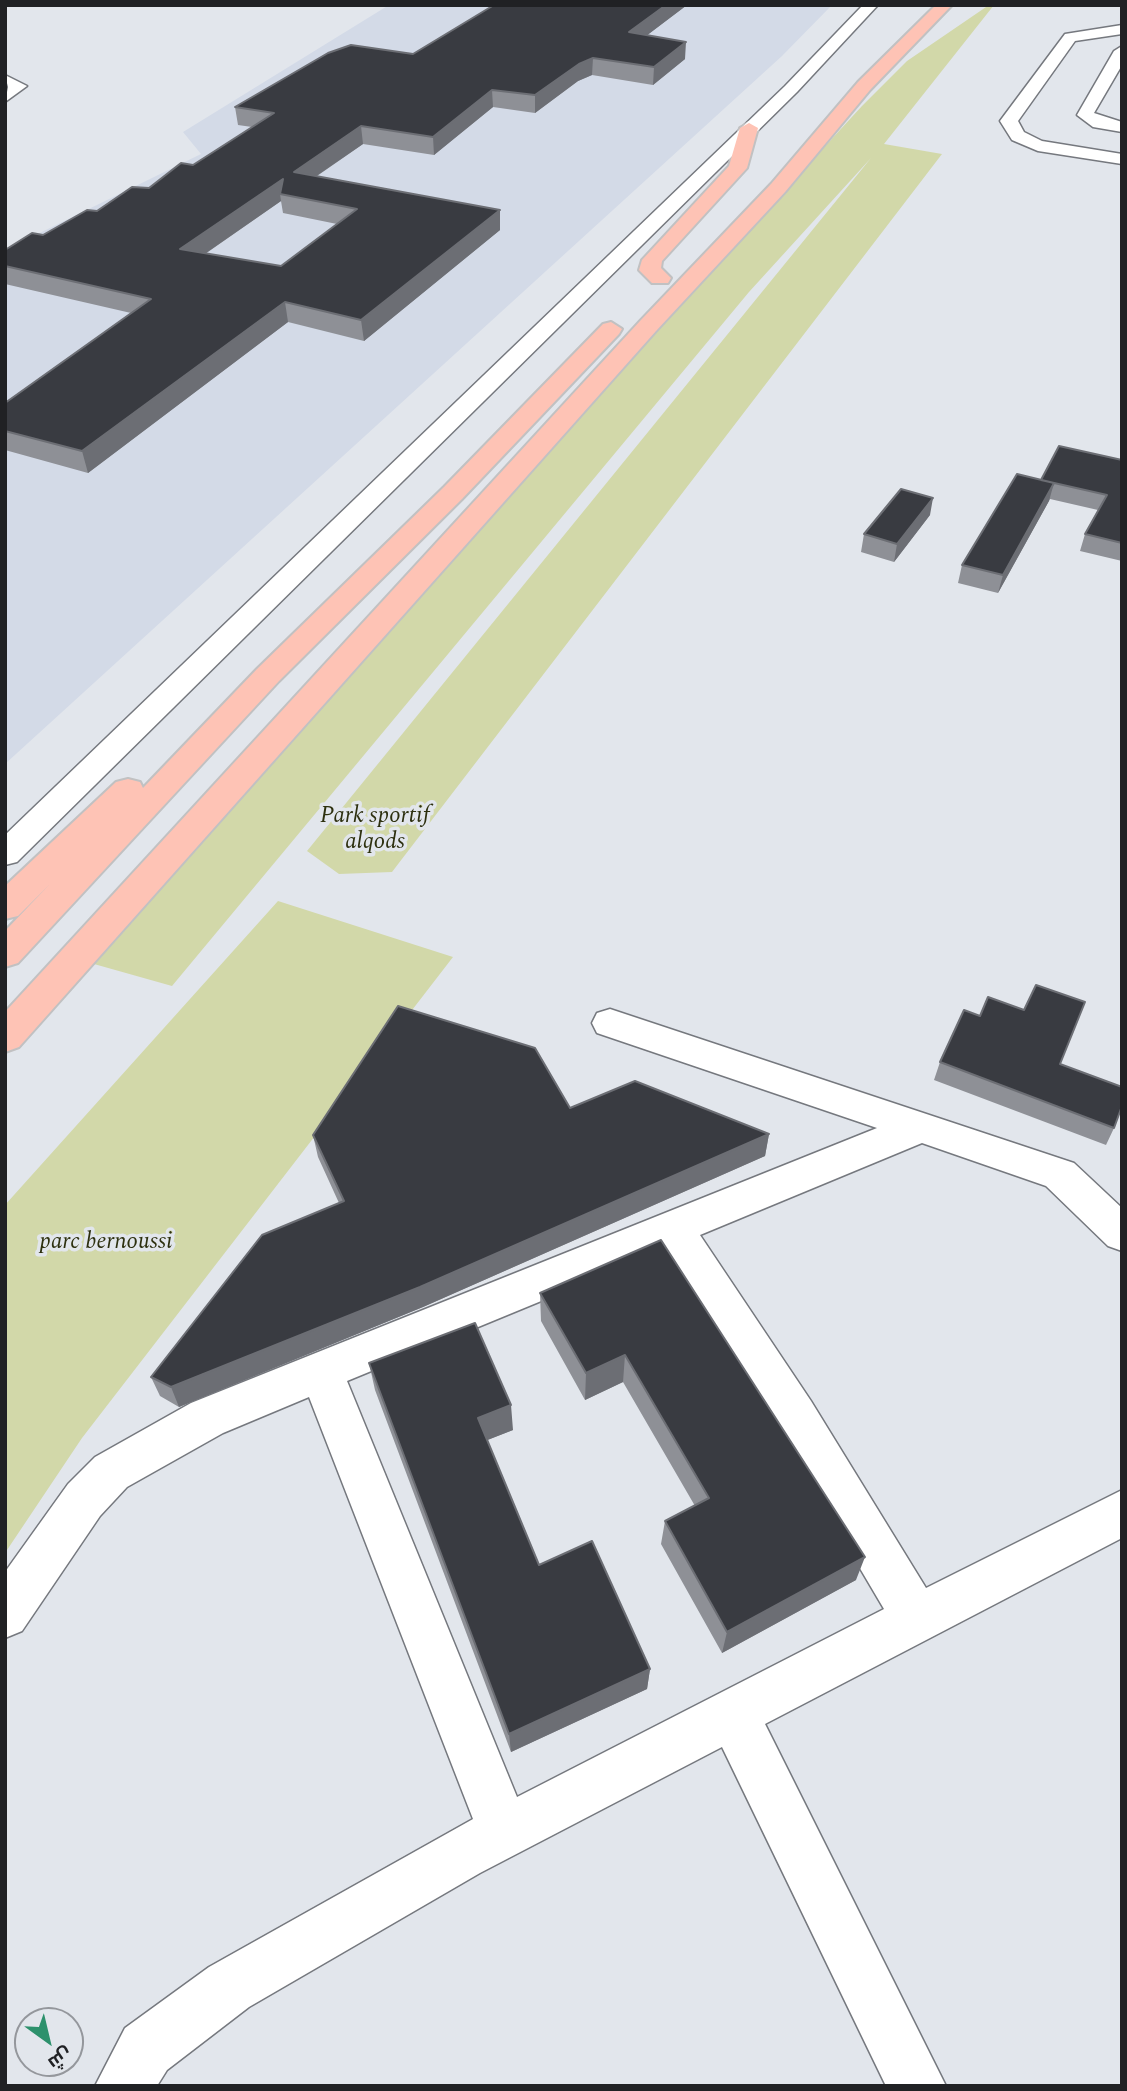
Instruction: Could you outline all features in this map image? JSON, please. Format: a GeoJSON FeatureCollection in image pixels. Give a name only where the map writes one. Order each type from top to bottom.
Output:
{"type":"FeatureCollection","features":[{"type":"Feature","properties":{"kind":"highway"},"geometry":{"type":"LineString","coordinates":[[5,954],[268,675],[453,493],[918,5]]}},
{"type":"Feature","properties":{"kind":"highway"},"geometry":{"type":"LineString","coordinates":[[5,1037],[648,326],[778,188],[864,86],[954,8]]}},
{"type":"Feature","properties":{"kind":"highway"},"geometry":{"type":"LineString","coordinates":[[660,278],[650,270],[652,260],[738,168],[749,128]]}},
{"type":"Feature","properties":{"kind":"highway"},"geometry":{"type":"LineString","coordinates":[[5,907],[114,801],[268,675]]}},
{"type":"Feature","properties":{"kind":"street"},"geometry":{"type":"LineString","coordinates":[[5,854],[749,128],[871,5]]}},
{"type":"Feature","properties":{"kind":"street"},"geometry":{"type":"LineString","coordinates":[[1122,29],[1070,37],[1012,113],[1010,128],[1027,142],[1048,150],[1122,159]]}},
{"type":"Feature","properties":{"kind":"street"},"geometry":{"type":"LineString","coordinates":[[1122,51],[1087,111],[1088,119],[1122,127]]}},
{"type":"Feature","properties":{"kind":"street"},"geometry":{"type":"LineString","coordinates":[[5,79],[19,86],[5,97]]}},
{"type":"Feature","properties":{"kind":"street"},"geometry":{"type":"LineString","coordinates":[[610,1023],[1060,1174],[1122,1234]]}},
{"type":"Feature","properties":{"kind":"street"},"geometry":{"type":"LineString","coordinates":[[5,1614],[84,1500],[111,1472],[207,1418],[923,1126]]}},
{"type":"Feature","properties":{"kind":"street"},"geometry":{"type":"LineString","coordinates":[[674,1229],[795,1416],[917,1618]]}},
{"type":"Feature","properties":{"kind":"street"},"geometry":{"type":"LineString","coordinates":[[321,1372],[505,1832]]}},
{"type":"Feature","properties":{"kind":"street"},"geometry":{"type":"LineString","coordinates":[[124,2086],[146,2049],[229,1987],[505,1832],[1122,1513]]}},
{"type":"Feature","properties":{"kind":"street"},"geometry":{"type":"LineString","coordinates":[[732,1713],[917,2086]]}},
{"type":"Feature","properties":{"kind":"shaded area"},"geometry":{"type":"Polygon","coordinates":[[[389,5],[832,5],[782,56],[5,764],[5,250],[201,154],[183,132],[389,5]]]}},
{"type":"Feature","properties":{"kind":"green space","name":"Park sportif alqods"},"geometry":{"type":"Polygon","coordinates":[[[989,5],[994,5],[884,144],[942,154],[392,872],[339,874],[307,851],[871,158],[749,292],[172,986],[94,964],[701,281],[862,106],[907,61],[989,5]]]}},
{"type":"Feature","properties":{"kind":"green space","name":"parc bernoussi"},"geometry":{"type":"Polygon","coordinates":[[[278,901],[453,957],[82,1438],[5,1553],[5,1205],[278,901]]]}},
{"type":"Feature","properties":{"kind":"building"},"geometry":{"type":"Polygon","coordinates":[[[494,5],[666,5],[629,32],[686,42],[654,67],[593,58],[579,64],[535,95],[492,90],[433,137],[361,126],[294,172],[500,210],[361,320],[285,302],[82,451],[5,431],[5,403],[151,299],[5,266],[5,250],[32,233],[43,235],[87,210],[97,211],[132,187],[149,188],[181,163],[193,165],[274,113],[235,107],[328,53],[351,45],[413,54],[494,5]],[[283,179],[180,249],[281,266],[357,209],[280,194],[283,179]]]}},
{"type":"Feature","properties":{"kind":"building"},"geometry":{"type":"Polygon","coordinates":[[[1059,446],[1122,460],[1122,543],[1085,534],[1107,495],[1041,480],[1059,446]]]}},
{"type":"Feature","properties":{"kind":"building"},"geometry":{"type":"Polygon","coordinates":[[[1017,474],[1054,483],[1003,575],[962,565],[1017,474]]]}},
{"type":"Feature","properties":{"kind":"building"},"geometry":{"type":"Polygon","coordinates":[[[901,489],[933,498],[897,544],[864,534],[901,489]]]}},
{"type":"Feature","properties":{"kind":"building"},"geometry":{"type":"Polygon","coordinates":[[[1036,985],[1085,1002],[1060,1064],[1122,1087],[1122,1106],[1114,1128],[940,1062],[964,1010],[980,1016],[988,997],[1024,1010],[1036,985]]]}},
{"type":"Feature","properties":{"kind":"building"},"geometry":{"type":"Polygon","coordinates":[[[398,1006],[535,1048],[570,1108],[635,1081],[769,1134],[420,1287],[171,1387],[151,1377],[262,1235],[344,1201],[313,1135],[398,1006]]]}},
{"type":"Feature","properties":{"kind":"building"},"geometry":{"type":"Polygon","coordinates":[[[661,1240],[865,1557],[727,1632],[665,1521],[709,1498],[625,1355],[586,1373],[540,1293],[661,1240]]]}},
{"type":"Feature","properties":{"kind":"building"},"geometry":{"type":"Polygon","coordinates":[[[475,1323],[511,1405],[478,1418],[539,1565],[592,1541],[650,1669],[509,1734],[369,1363],[475,1323]]]}}]}
